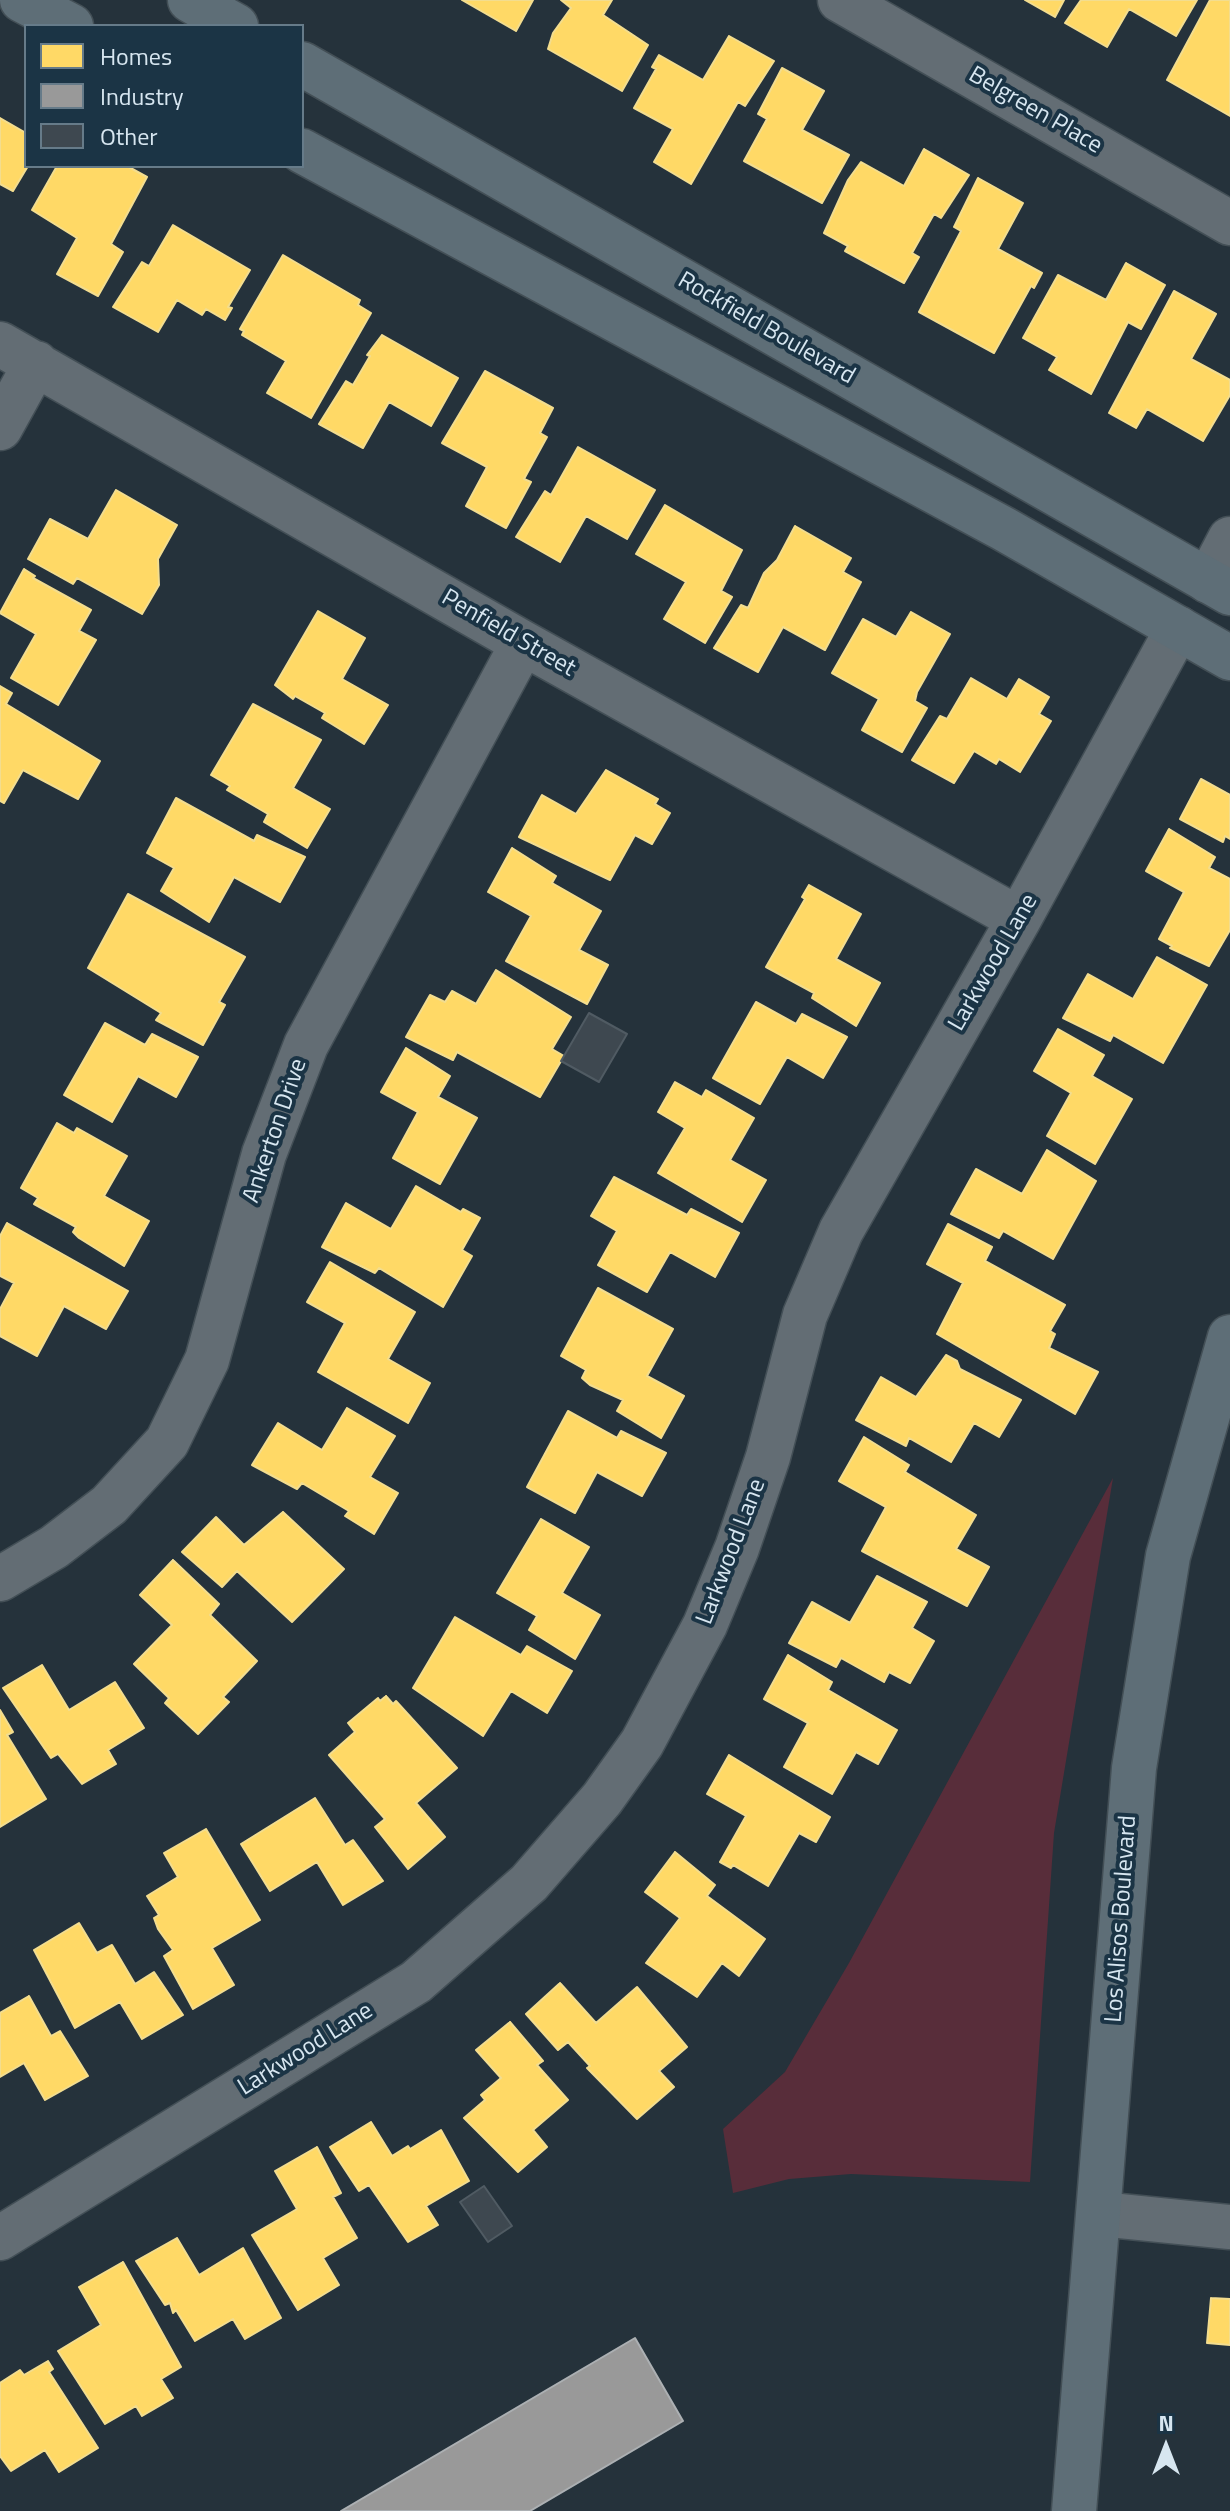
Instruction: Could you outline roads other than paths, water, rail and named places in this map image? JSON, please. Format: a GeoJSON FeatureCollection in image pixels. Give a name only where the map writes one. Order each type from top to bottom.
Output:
{"type":"FeatureCollection","features":[{"type":"Feature","properties":{"kind":"main road"},"geometry":{"type":"LineString","coordinates":[[22,0],[67,24]]}},
{"type":"Feature","properties":{"kind":"main road"},"geometry":{"type":"LineString","coordinates":[[190,0],[232,24]]}},
{"type":"Feature","properties":{"kind":"main road","name":"Rockfield Boulevard"},"geometry":{"type":"LineString","coordinates":[[304,65],[1219,587]]}},
{"type":"Feature","properties":{"kind":"main road"},"geometry":{"type":"LineString","coordinates":[[304,152],[1004,529],[1230,658]]}},
{"type":"Feature","properties":{"kind":"main road","name":"Los Alisos Boulevard"},"geometry":{"type":"LineString","coordinates":[[1074,2511],[1100,2214],[1126,1851],[1151,1654],[1168,1556],[1230,1337]]}},
{"type":"Feature","properties":{"kind":"street","name":"Belgreen Place"},"geometry":{"type":"LineString","coordinates":[[840,0],[1230,223]]}},
{"type":"Feature","properties":{"kind":"street"},"geometry":{"type":"LineString","coordinates":[[0,428],[18,353]]}},
{"type":"Feature","properties":{"kind":"street","name":"Penfield Street"},"geometry":{"type":"LineString","coordinates":[[18,353],[523,643],[1019,919]]}},
{"type":"Feature","properties":{"kind":"street"},"geometry":{"type":"LineString","coordinates":[[1219,587],[1230,539]]}},
{"type":"Feature","properties":{"kind":"street","name":"Larkwood Lane"},"geometry":{"type":"LineString","coordinates":[[0,2238],[416,1982],[519,1893],[560,1851],[602,1799],[642,1743],[705,1625],[737,1548],[768,1457],[805,1315],[841,1231],[1019,919],[1178,628]]}},
{"type":"Feature","properties":{"kind":"street","name":"Ankerton Drive"},"geometry":{"type":"LineString","coordinates":[[0,1579],[54,1547],[109,1505],[167,1442],[207,1360],[264,1154],[306,1045],[523,643]]}},
{"type":"Feature","properties":{"kind":"street"},"geometry":{"type":"LineString","coordinates":[[1100,2214],[1230,2227]]}}]}
